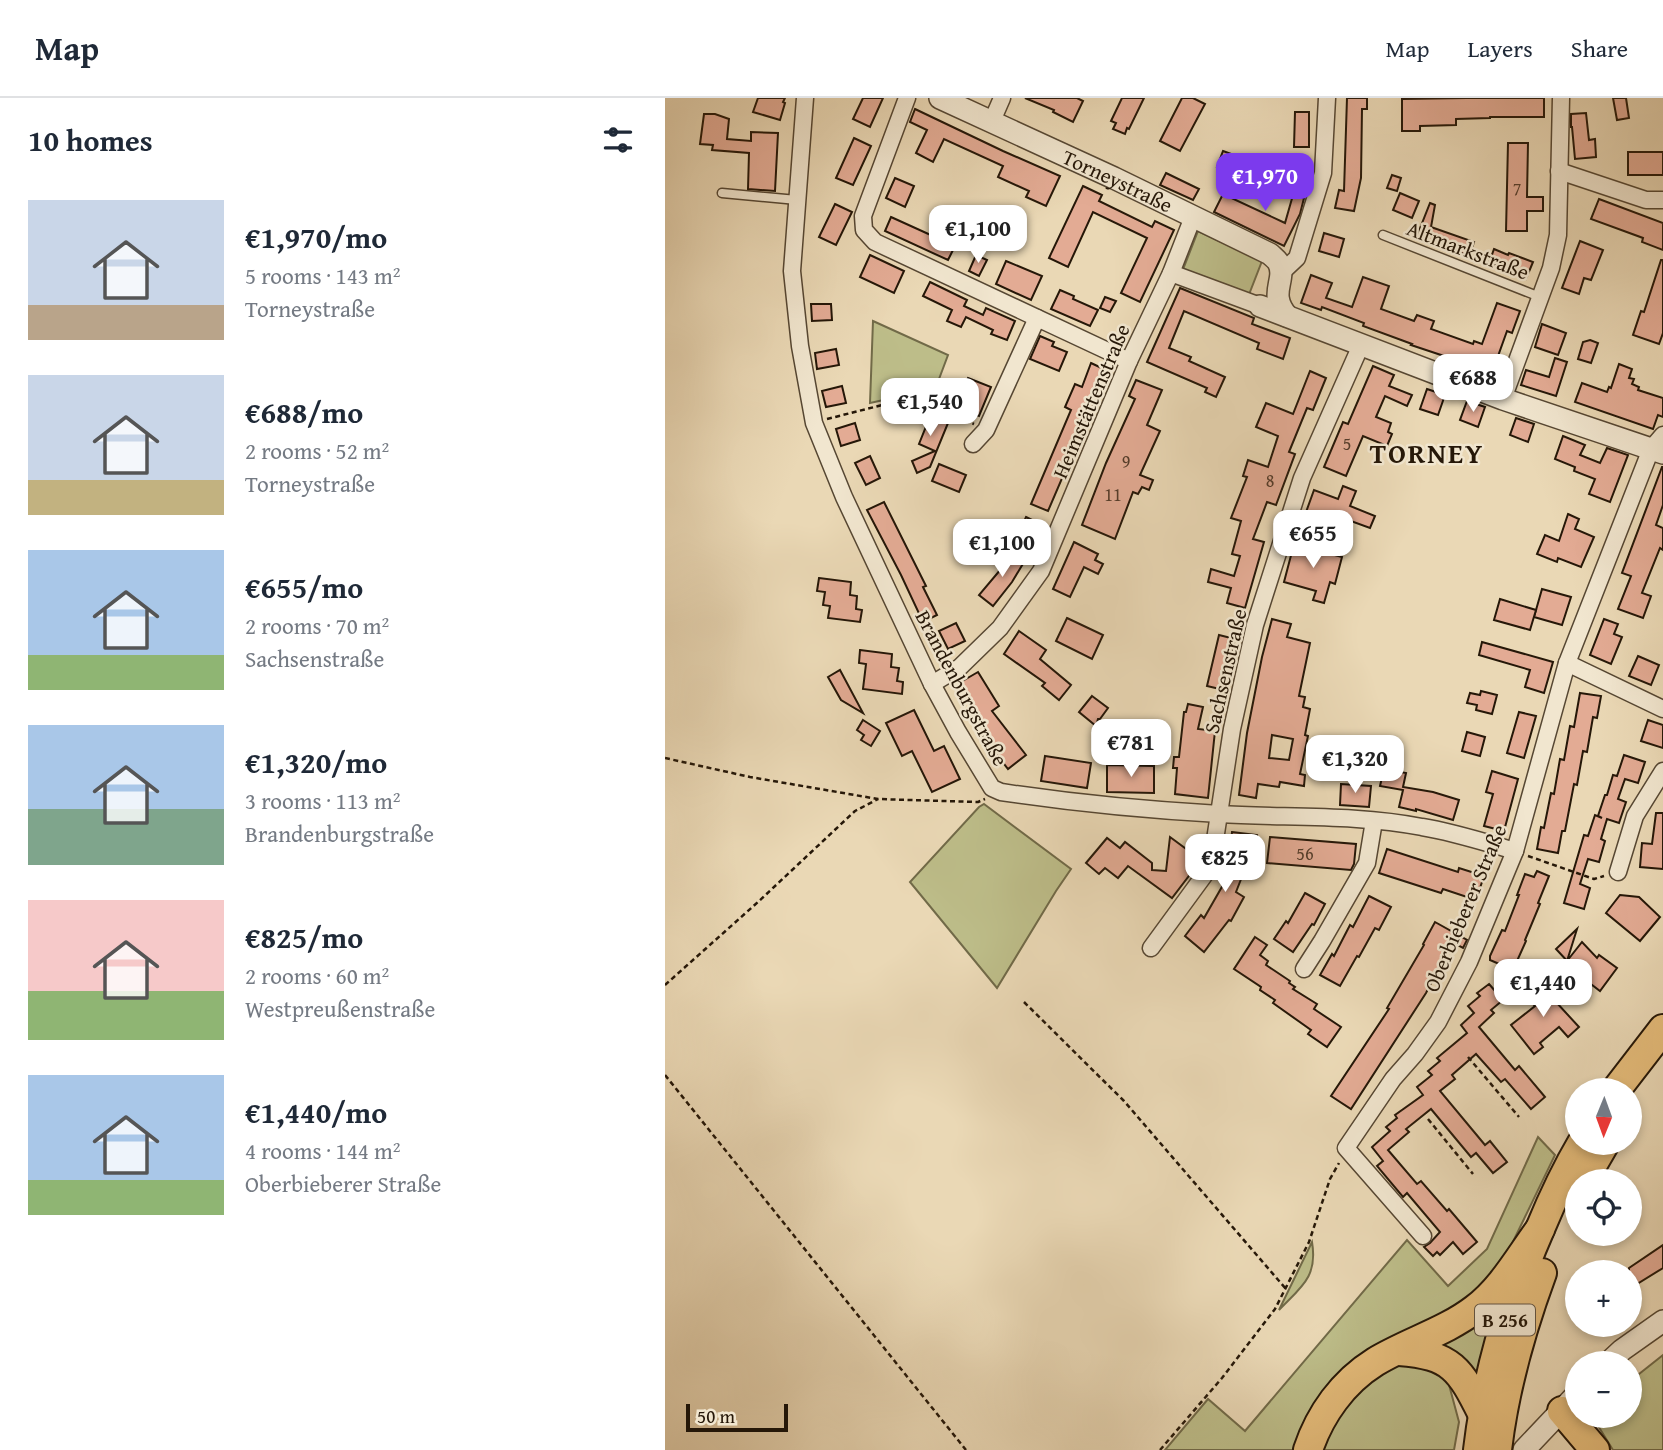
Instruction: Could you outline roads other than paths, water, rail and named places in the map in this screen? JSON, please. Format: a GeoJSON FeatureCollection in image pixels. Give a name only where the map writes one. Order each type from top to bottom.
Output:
{"type":"FeatureCollection","features":[{"type":"Feature","properties":{"kind":"highway"},"geometry":{"type":"LineString","coordinates":[[1625,1078],[1663,1029]]}},
{"type":"Feature","properties":{"kind":"highway"},"geometry":{"type":"LineString","coordinates":[[1642,1087],[1663,1059]]}},
{"type":"Feature","properties":{"kind":"highway","name":"B 256"},"geometry":{"type":"LineString","coordinates":[[1478,1450],[1500,1337],[1539,1229],[1576,1155]]}},
{"type":"Feature","properties":{"kind":"highway","name":"B 256"},"geometry":{"type":"LineString","coordinates":[[1497,1450],[1520,1341],[1534,1296],[1565,1221]]}},
{"type":"Feature","properties":{"kind":"highway"},"geometry":{"type":"LineString","coordinates":[[1308,1450],[1318,1424],[1351,1380],[1375,1362],[1455,1324],[1479,1307],[1500,1284],[1539,1229]]}},
{"type":"Feature","properties":{"kind":"highway"},"geometry":{"type":"LineString","coordinates":[[1399,1351],[1439,1357],[1456,1370],[1483,1415]]}},
{"type":"Feature","properties":{"kind":"highway"},"geometry":{"type":"LineString","coordinates":[[1565,1414],[1561,1425],[1566,1438],[1578,1450]]}},
{"type":"Feature","properties":{"kind":"highway"},"geometry":{"type":"LineString","coordinates":[[1583,1428],[1595,1450]]}},
{"type":"Feature","properties":{"kind":"street","name":"Brandenburgstraße"},"geometry":{"type":"LineString","coordinates":[[805,98],[792,271],[800,346],[814,423],[844,497],[932,684],[992,788],[1001,792],[1105,806],[1421,826],[1515,851]]}},
{"type":"Feature","properties":{"kind":"street"},"geometry":{"type":"LineString","coordinates":[[907,98],[863,216],[864,230],[875,242],[1129,361]]}},
{"type":"Feature","properties":{"kind":"street","name":"Torneystraße"},"geometry":{"type":"LineString","coordinates":[[940,98],[1270,254],[1279,264],[1280,274]]}},
{"type":"Feature","properties":{"kind":"street"},"geometry":{"type":"LineString","coordinates":[[992,121],[1002,98]]}},
{"type":"Feature","properties":{"kind":"street"},"geometry":{"type":"LineString","coordinates":[[1287,316],[1278,304],[1280,274],[1297,258],[1323,173],[1327,98]]}},
{"type":"Feature","properties":{"kind":"street"},"geometry":{"type":"LineString","coordinates":[[1503,399],[1551,268],[1558,236],[1561,98]]}},
{"type":"Feature","properties":{"kind":"street"},"geometry":{"type":"LineString","coordinates":[[1559,171],[1646,200],[1663,200]]}},
{"type":"Feature","properties":{"kind":"street","name":"Heimstättenstraße"},"geometry":{"type":"LineString","coordinates":[[932,684],[960,667],[1000,628],[1041,571],[1193,217]]}},
{"type":"Feature","properties":{"kind":"street"},"geometry":{"type":"LineString","coordinates":[[1171,273],[1503,399],[1659,446]]}},
{"type":"Feature","properties":{"kind":"street"},"geometry":{"type":"LineString","coordinates":[[973,444],[986,430],[1037,318]]}},
{"type":"Feature","properties":{"kind":"street","name":"Sachsenstraße"},"geometry":{"type":"LineString","coordinates":[[1151,948],[1212,866],[1233,729],[1255,625],[1302,478],[1361,345]]}},
{"type":"Feature","properties":{"kind":"street","name":"Oberbieberer Straße"},"geometry":{"type":"LineString","coordinates":[[1423,1236],[1346,1148],[1393,1079],[1438,1023],[1469,962],[1515,851],[1567,663],[1659,446]]}},
{"type":"Feature","properties":{"kind":"street"},"geometry":{"type":"LineString","coordinates":[[1567,663],[1663,709]]}},
{"type":"Feature","properties":{"kind":"street"},"geometry":{"type":"LineString","coordinates":[[1618,872],[1635,816],[1663,771]]}},
{"type":"Feature","properties":{"kind":"street"},"geometry":{"type":"LineString","coordinates":[[1304,969],[1367,863],[1374,821]]}},
{"type":"Feature","properties":{"kind":"street"},"geometry":{"type":"LineString","coordinates":[[1621,1351],[1663,1321]]}},
{"type":"Feature","properties":{"kind":"street"},"geometry":{"type":"LineString","coordinates":[[1524,1450],[1565,1407]]}},
{"type":"Feature","properties":{"kind":"lane"},"geometry":{"type":"LineString","coordinates":[[722,193],[797,200]]}},
{"type":"Feature","properties":{"kind":"lane","name":"Altmarkstraße"},"geometry":{"type":"LineString","coordinates":[[1383,235],[1540,297]]}},
{"type":"Feature","properties":{"kind":"district","name":"TORNEY"},"geometry":{"type":"Point","coordinates":[1427,452]}}]}
